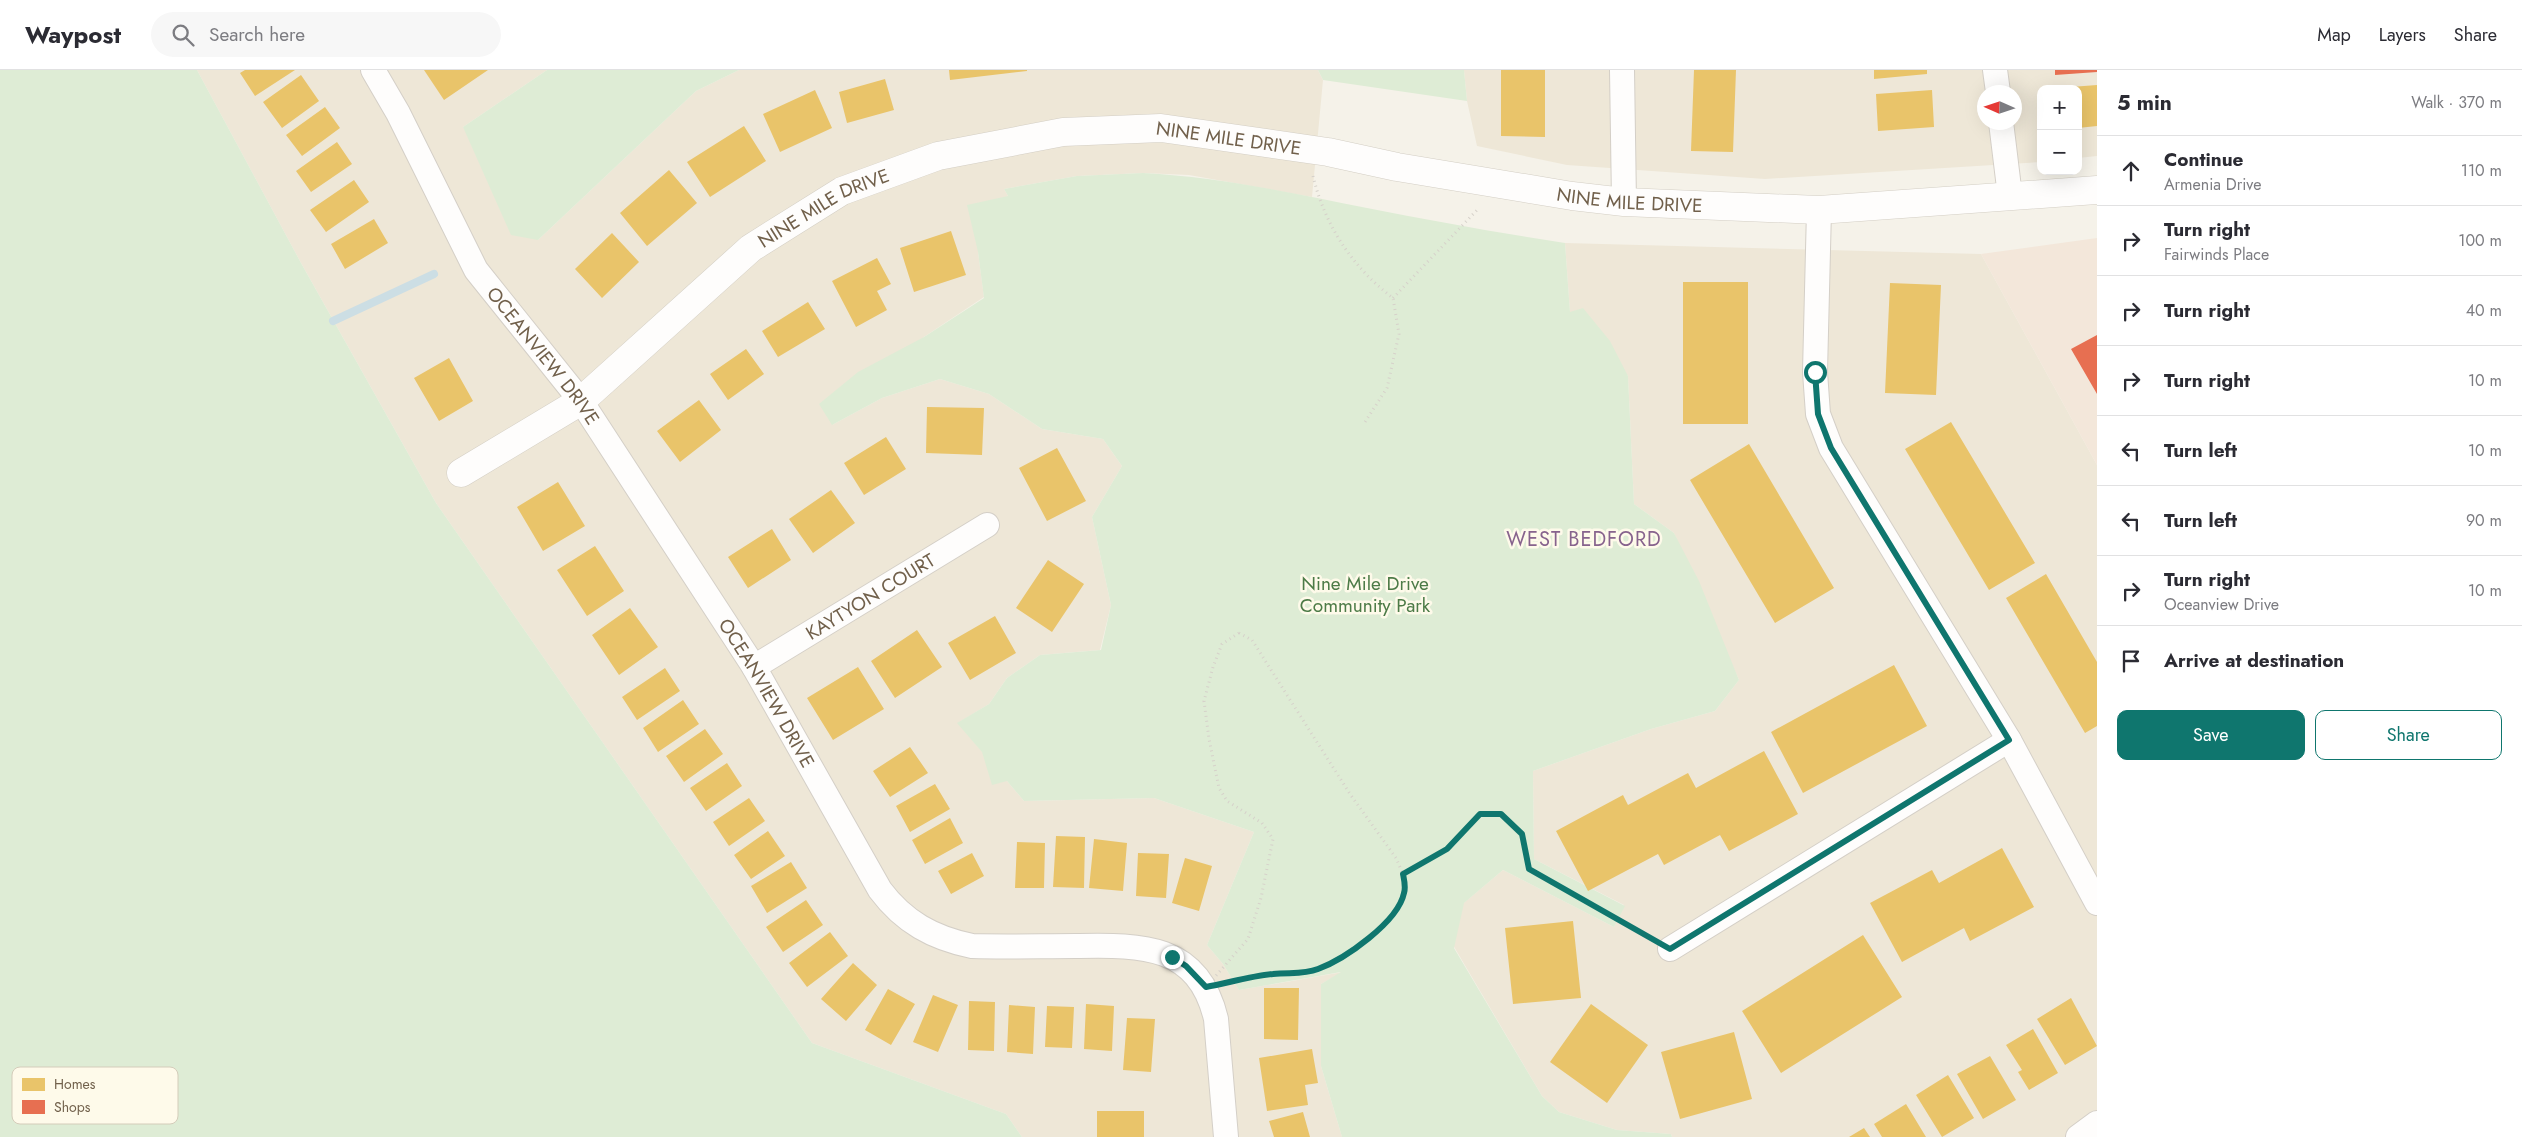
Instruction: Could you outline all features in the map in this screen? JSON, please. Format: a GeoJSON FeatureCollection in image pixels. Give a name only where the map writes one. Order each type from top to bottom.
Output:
{"type":"FeatureCollection","features":[{"type":"Feature","properties":{"kind":"street","name":"OCEANVIEW DRIVE"},"geometry":{"type":"LineString","coordinates":[[373,70],[398,113],[476,270],[581,401],[754,667],[880,890],[906,919],[940,938],[972,946],[1110,946],[1156,950],[1186,966],[1206,987],[1216,1019],[1226,1137]]}},
{"type":"Feature","properties":{"kind":"street"},"geometry":{"type":"LineString","coordinates":[[1622,70],[1624,202]]}},
{"type":"Feature","properties":{"kind":"street"},"geometry":{"type":"LineString","coordinates":[[1996,70],[1997,85]]}},
{"type":"Feature","properties":{"kind":"street","name":"NINE MILE DRIVE"},"geometry":{"type":"LineString","coordinates":[[460,473],[581,401],[751,248],[842,191],[938,156],[1063,132],[1161,128],[1307,149],[1502,185],[1624,202],[1819,210],[2097,190]]}},
{"type":"Feature","properties":{"kind":"street"},"geometry":{"type":"LineString","coordinates":[[2003,130],[2010,196]]}},
{"type":"Feature","properties":{"kind":"street"},"geometry":{"type":"LineString","coordinates":[[1819,210],[1815,372],[1818,414],[1831,448],[2009,740],[2097,903]]}},
{"type":"Feature","properties":{"kind":"street","name":"KAYTYON COURT"},"geometry":{"type":"LineString","coordinates":[[754,667],[987,525]]}},
{"type":"Feature","properties":{"kind":"street"},"geometry":{"type":"LineString","coordinates":[[1670,949],[2009,740]]}},
{"type":"Feature","properties":{"kind":"street"},"geometry":{"type":"LineString","coordinates":[[2078,1137],[2097,1123]]}},
{"type":"Feature","properties":{"kind":"path"},"geometry":{"type":"LineString","coordinates":[[1307,149],[1316,190],[1339,241],[1370,281],[1393,298],[1399,334],[1387,388],[1365,422]]}},
{"type":"Feature","properties":{"kind":"path"},"geometry":{"type":"LineString","coordinates":[[1393,298],[1502,185]]}},
{"type":"Feature","properties":{"kind":"path"},"geometry":{"type":"LineString","coordinates":[[1238,634],[1252,640],[1350,794],[1396,858],[1403,874],[1405,892],[1398,907],[1382,926],[1347,954],[1318,970],[1298,975],[1274,974],[1206,987],[1248,939],[1261,898],[1273,839],[1262,823],[1227,801],[1219,788],[1209,739],[1204,701],[1213,667],[1222,644],[1238,634]]}},
{"type":"Feature","properties":{"kind":"path"},"geometry":{"type":"LineString","coordinates":[[1403,874],[1447,849],[1480,814],[1501,814],[1522,834],[1529,869],[1670,949]]}},
{"type":"Feature","properties":{"kind":"shaded area"},"geometry":{"type":"Polygon","coordinates":[[[197,70],[547,70],[463,127],[538,240],[696,91],[739,70],[1318,70],[1323,80],[1312,197],[1189,175],[1143,173],[1077,176],[1004,189],[1008,196],[978,252],[984,297],[924,337],[832,425],[882,398],[940,379],[989,394],[1042,429],[1103,439],[1122,466],[1092,517],[1111,605],[1100,650],[1040,655],[1007,678],[989,704],[958,723],[1024,801],[1154,798],[1254,832],[1207,945],[1223,964],[1239,990],[1343,972],[1321,984],[1321,1066],[1342,1137],[1022,1137],[1006,1114],[812,1043],[436,503],[301,263],[197,70]]]}},
{"type":"Feature","properties":{"kind":"shaded area"},"geometry":{"type":"Polygon","coordinates":[[[1464,70],[2097,70],[2097,156],[2082,158],[2082,85],[2037,85],[2037,162],[1765,179],[1567,165],[1477,146],[1467,101],[1464,70]]]}},
{"type":"Feature","properties":{"kind":"shaded area"},"geometry":{"type":"Polygon","coordinates":[[[2097,238],[2097,465],[1981,254],[2097,238]]]}},
{"type":"Feature","properties":{"kind":"shaded area"},"geometry":{"type":"Polygon","coordinates":[[[1565,243],[1981,254],[2097,465],[2097,1137],[1672,1137],[1671,1134],[1617,1130],[1559,1112],[1542,1096],[1440,923],[1503,870],[1614,927],[1624,905],[1534,859],[1533,771],[1651,729],[1715,711],[1739,680],[1674,533],[1634,504],[1628,376],[1570,312],[1565,243]]]}},
{"type":"Feature","properties":{"kind":"green space"},"geometry":{"type":"Polygon","coordinates":[[[0,70],[197,70],[301,263],[436,503],[812,1043],[1006,1114],[1022,1137],[0,1137],[0,70]]]}},
{"type":"Feature","properties":{"kind":"green space"},"geometry":{"type":"Polygon","coordinates":[[[547,70],[739,70],[696,91],[538,240],[511,235],[463,127],[547,70]]]}},
{"type":"Feature","properties":{"kind":"green space"},"geometry":{"type":"Polygon","coordinates":[[[1318,70],[1464,70],[1467,101],[1323,80],[1318,70]]]}},
{"type":"Feature","properties":{"kind":"green space","name":"Nine Mile Drive Community Park"},"geometry":{"type":"Polygon","coordinates":[[[1143,173],[1200,178],[1256,186],[1441,222],[1565,243],[1570,312],[1583,308],[1610,341],[1628,376],[1634,504],[1674,533],[1699,581],[1739,680],[1715,711],[1651,729],[1533,771],[1534,859],[1625,906],[1614,927],[1503,870],[1464,903],[1454,948],[1542,1096],[1559,1112],[1617,1130],[1671,1134],[1672,1137],[1342,1137],[1321,1066],[1321,984],[1341,972],[1239,990],[1223,964],[1207,945],[1254,832],[1154,798],[1024,801],[1007,781],[992,785],[982,752],[957,723],[989,704],[1007,678],[1040,655],[1101,650],[1111,605],[1092,517],[1122,466],[1103,439],[1042,429],[989,394],[940,379],[882,398],[832,425],[819,404],[858,372],[924,337],[984,298],[978,252],[967,205],[1008,196],[1004,189],[1077,176],[1143,173]]]}},
{"type":"Feature","properties":{"kind":"building: Homes"},"geometry":{"type":"Polygon","coordinates":[[[245,70],[295,70],[255,96],[240,73],[245,70]]]}},
{"type":"Feature","properties":{"kind":"building: Homes"},"geometry":{"type":"Polygon","coordinates":[[[424,70],[488,70],[444,100],[424,70]]]}},
{"type":"Feature","properties":{"kind":"building: Homes"},"geometry":{"type":"Polygon","coordinates":[[[949,70],[1027,70],[1027,71],[950,80],[949,70]]]}},
{"type":"Feature","properties":{"kind":"building: Homes"},"geometry":{"type":"Polygon","coordinates":[[[1501,70],[1545,70],[1545,137],[1501,136],[1501,70]]]}},
{"type":"Feature","properties":{"kind":"building: Homes"},"geometry":{"type":"Polygon","coordinates":[[[1694,70],[1736,70],[1733,152],[1691,151],[1694,70]]]}},
{"type":"Feature","properties":{"kind":"building: Homes"},"geometry":{"type":"Polygon","coordinates":[[[1874,70],[1927,70],[1927,74],[1874,79],[1874,70]]]}},
{"type":"Feature","properties":{"kind":"building: Homes"},"geometry":{"type":"Polygon","coordinates":[[[301,75],[319,101],[282,128],[263,102],[301,75]]]}},
{"type":"Feature","properties":{"kind":"building: Homes"},"geometry":{"type":"Polygon","coordinates":[[[885,79],[894,110],[847,123],[839,92],[885,79]]]}},
{"type":"Feature","properties":{"kind":"building: Homes"},"geometry":{"type":"Polygon","coordinates":[[[2097,85],[2097,126],[2082,128],[2082,86],[2097,85]]]}},
{"type":"Feature","properties":{"kind":"building: Homes"},"geometry":{"type":"Polygon","coordinates":[[[815,90],[832,128],[780,152],[763,114],[815,90]]]}},
{"type":"Feature","properties":{"kind":"building: Homes"},"geometry":{"type":"Polygon","coordinates":[[[1932,90],[1934,127],[1878,131],[1876,94],[1932,90]]]}},
{"type":"Feature","properties":{"kind":"building: Homes"},"geometry":{"type":"Polygon","coordinates":[[[325,107],[340,128],[302,156],[286,135],[325,107]]]}},
{"type":"Feature","properties":{"kind":"building: Homes"},"geometry":{"type":"Polygon","coordinates":[[[744,126],[766,161],[710,197],[687,162],[744,126]]]}},
{"type":"Feature","properties":{"kind":"building: Homes"},"geometry":{"type":"Polygon","coordinates":[[[337,142],[352,164],[311,192],[296,171],[337,142]]]}},
{"type":"Feature","properties":{"kind":"building: Homes"},"geometry":{"type":"Polygon","coordinates":[[[669,170],[697,203],[647,246],[620,213],[669,170]]]}},
{"type":"Feature","properties":{"kind":"building: Homes"},"geometry":{"type":"Polygon","coordinates":[[[354,180],[369,202],[326,232],[310,210],[354,180]]]}},
{"type":"Feature","properties":{"kind":"building: Homes"},"geometry":{"type":"Polygon","coordinates":[[[374,219],[388,243],[345,269],[331,244],[374,219]]]}},
{"type":"Feature","properties":{"kind":"building: Homes"},"geometry":{"type":"Polygon","coordinates":[[[951,231],[966,275],[914,292],[900,248],[951,231]]]}},
{"type":"Feature","properties":{"kind":"building: Homes"},"geometry":{"type":"Polygon","coordinates":[[[612,233],[639,262],[602,298],[575,269],[612,233]]]}},
{"type":"Feature","properties":{"kind":"building: Homes"},"geometry":{"type":"Polygon","coordinates":[[[877,258],[891,284],[877,291],[887,310],[856,327],[832,281],[877,258]]]}},
{"type":"Feature","properties":{"kind":"building: Homes"},"geometry":{"type":"Polygon","coordinates":[[[1683,282],[1748,282],[1748,424],[1683,424],[1683,282]]]}},
{"type":"Feature","properties":{"kind":"building: Homes"},"geometry":{"type":"Polygon","coordinates":[[[1890,283],[1941,285],[1936,395],[1885,393],[1890,283]]]}},
{"type":"Feature","properties":{"kind":"building: Homes"},"geometry":{"type":"Polygon","coordinates":[[[808,302],[825,329],[778,357],[762,331],[808,302]]]}},
{"type":"Feature","properties":{"kind":"building: Homes"},"geometry":{"type":"Polygon","coordinates":[[[746,349],[764,374],[728,400],[710,374],[746,349]]]}},
{"type":"Feature","properties":{"kind":"building: Homes"},"geometry":{"type":"Polygon","coordinates":[[[449,358],[473,401],[439,421],[414,378],[449,358]]]}},
{"type":"Feature","properties":{"kind":"building: Homes"},"geometry":{"type":"Polygon","coordinates":[[[699,400],[721,430],[680,462],[657,431],[699,400]]]}},
{"type":"Feature","properties":{"kind":"building: Homes"},"geometry":{"type":"Polygon","coordinates":[[[927,407],[984,408],[982,455],[926,453],[927,407]]]}},
{"type":"Feature","properties":{"kind":"building: Homes"},"geometry":{"type":"Polygon","coordinates":[[[1951,422],[2035,563],[1989,590],[1905,449],[1951,422]]]}},
{"type":"Feature","properties":{"kind":"building: Homes"},"geometry":{"type":"Polygon","coordinates":[[[886,437],[906,469],[864,495],[844,463],[886,437]]]}},
{"type":"Feature","properties":{"kind":"building: Homes"},"geometry":{"type":"Polygon","coordinates":[[[1749,444],[1834,588],[1775,623],[1690,480],[1749,444]]]}},
{"type":"Feature","properties":{"kind":"building: Homes"},"geometry":{"type":"Polygon","coordinates":[[[1057,448],[1086,501],[1047,521],[1019,468],[1057,448]]]}},
{"type":"Feature","properties":{"kind":"building: Homes"},"geometry":{"type":"Polygon","coordinates":[[[558,482],[585,526],[543,551],[517,507],[558,482]]]}},
{"type":"Feature","properties":{"kind":"building: Homes"},"geometry":{"type":"Polygon","coordinates":[[[831,490],[855,523],[813,553],[789,519],[831,490]]]}},
{"type":"Feature","properties":{"kind":"building: Homes"},"geometry":{"type":"Polygon","coordinates":[[[772,529],[791,560],[748,588],[728,557],[772,529]]]}},
{"type":"Feature","properties":{"kind":"building: Homes"},"geometry":{"type":"Polygon","coordinates":[[[595,546],[624,591],[587,616],[557,570],[595,546]]]}},
{"type":"Feature","properties":{"kind":"building: Homes"},"geometry":{"type":"Polygon","coordinates":[[[1048,560],[1084,584],[1052,632],[1016,608],[1048,560]]]}},
{"type":"Feature","properties":{"kind":"building: Homes"},"geometry":{"type":"Polygon","coordinates":[[[2046,574],[2097,662],[2097,726],[2085,733],[2006,598],[2046,574]]]}},
{"type":"Feature","properties":{"kind":"building: Homes"},"geometry":{"type":"Polygon","coordinates":[[[630,608],[658,647],[619,675],[592,635],[630,608]]]}},
{"type":"Feature","properties":{"kind":"building: Homes"},"geometry":{"type":"Polygon","coordinates":[[[995,616],[1016,653],[970,680],[948,643],[995,616]]]}},
{"type":"Feature","properties":{"kind":"building: Homes"},"geometry":{"type":"Polygon","coordinates":[[[917,630],[942,667],[895,698],[871,661],[917,630]]]}},
{"type":"Feature","properties":{"kind":"building: Homes"},"geometry":{"type":"Polygon","coordinates":[[[1894,665],[1927,726],[1803,793],[1771,732],[1894,665]]]}},
{"type":"Feature","properties":{"kind":"building: Homes"},"geometry":{"type":"Polygon","coordinates":[[[858,667],[884,709],[833,740],[807,698],[858,667]]]}},
{"type":"Feature","properties":{"kind":"building: Homes"},"geometry":{"type":"Polygon","coordinates":[[[665,668],[680,691],[637,720],[622,697],[665,668]]]}},
{"type":"Feature","properties":{"kind":"building: Homes"},"geometry":{"type":"Polygon","coordinates":[[[683,700],[699,724],[658,752],[643,728],[683,700]]]}},
{"type":"Feature","properties":{"kind":"building: Homes"},"geometry":{"type":"Polygon","coordinates":[[[705,729],[723,754],[684,782],[666,756],[705,729]]]}},
{"type":"Feature","properties":{"kind":"building: Homes"},"geometry":{"type":"Polygon","coordinates":[[[910,747],[928,773],[890,797],[873,771],[910,747]]]}},
{"type":"Feature","properties":{"kind":"building: Homes"},"geometry":{"type":"Polygon","coordinates":[[[1764,751],[1798,814],[1729,851],[1720,835],[1664,865],[1658,854],[1588,891],[1556,831],[1623,795],[1628,805],[1688,773],[1696,788],[1764,751]]]}},
{"type":"Feature","properties":{"kind":"building: Homes"},"geometry":{"type":"Polygon","coordinates":[[[727,763],[742,786],[706,811],[690,788],[727,763]]]}},
{"type":"Feature","properties":{"kind":"building: Homes"},"geometry":{"type":"Polygon","coordinates":[[[935,784],[950,809],[910,832],[896,806],[935,784]]]}},
{"type":"Feature","properties":{"kind":"building: Homes"},"geometry":{"type":"Polygon","coordinates":[[[749,798],[765,821],[729,846],[713,822],[749,798]]]}},
{"type":"Feature","properties":{"kind":"building: Homes"},"geometry":{"type":"Polygon","coordinates":[[[950,818],[963,843],[925,864],[912,840],[950,818]]]}},
{"type":"Feature","properties":{"kind":"building: Homes"},"geometry":{"type":"Polygon","coordinates":[[[768,831],[785,856],[751,879],[734,855],[768,831]]]}},
{"type":"Feature","properties":{"kind":"building: Homes"},"geometry":{"type":"Polygon","coordinates":[[[1056,836],[1085,837],[1084,888],[1053,887],[1056,836]]]}},
{"type":"Feature","properties":{"kind":"building: Homes"},"geometry":{"type":"Polygon","coordinates":[[[1094,839],[1127,843],[1123,891],[1089,888],[1094,839]]]}},
{"type":"Feature","properties":{"kind":"building: Homes"},"geometry":{"type":"Polygon","coordinates":[[[1017,842],[1045,843],[1044,888],[1015,888],[1017,842]]]}},
{"type":"Feature","properties":{"kind":"building: Homes"},"geometry":{"type":"Polygon","coordinates":[[[2002,848],[2034,907],[1970,941],[1964,928],[1902,962],[1870,903],[1932,870],[1939,883],[2002,848]]]}},
{"type":"Feature","properties":{"kind":"building: Homes"},"geometry":{"type":"Polygon","coordinates":[[[972,853],[984,876],[951,894],[938,871],[972,853]]]}},
{"type":"Feature","properties":{"kind":"building: Homes"},"geometry":{"type":"Polygon","coordinates":[[[1138,853],[1169,854],[1166,898],[1136,896],[1138,853]]]}},
{"type":"Feature","properties":{"kind":"building: Homes"},"geometry":{"type":"Polygon","coordinates":[[[1185,858],[1212,866],[1199,911],[1172,903],[1185,858]]]}},
{"type":"Feature","properties":{"kind":"building: Homes"},"geometry":{"type":"Polygon","coordinates":[[[791,862],[807,888],[767,913],[751,886],[791,862]]]}},
{"type":"Feature","properties":{"kind":"building: Homes"},"geometry":{"type":"Polygon","coordinates":[[[806,900],[823,925],[783,952],[766,927],[806,900]]]}},
{"type":"Feature","properties":{"kind":"building: Homes"},"geometry":{"type":"Polygon","coordinates":[[[1573,921],[1581,998],[1513,1004],[1505,928],[1573,921]]]}},
{"type":"Feature","properties":{"kind":"building: Homes"},"geometry":{"type":"Polygon","coordinates":[[[830,932],[848,956],[807,987],[789,963],[830,932]]]}},
{"type":"Feature","properties":{"kind":"building: Homes"},"geometry":{"type":"Polygon","coordinates":[[[1863,935],[1902,997],[1781,1073],[1742,1011],[1863,935]]]}},
{"type":"Feature","properties":{"kind":"building: Homes"},"geometry":{"type":"Polygon","coordinates":[[[853,963],[877,985],[846,1021],[821,999],[853,963]]]}},
{"type":"Feature","properties":{"kind":"building: Homes"},"geometry":{"type":"Polygon","coordinates":[[[1264,988],[1299,988],[1298,1040],[1264,1039],[1264,988]]]}},
{"type":"Feature","properties":{"kind":"building: Homes"},"geometry":{"type":"Polygon","coordinates":[[[888,989],[915,1004],[891,1045],[865,1030],[888,989]]]}},
{"type":"Feature","properties":{"kind":"building: Homes"},"geometry":{"type":"Polygon","coordinates":[[[933,995],[958,1005],[938,1052],[913,1042],[933,995]]]}},
{"type":"Feature","properties":{"kind":"building: Homes"},"geometry":{"type":"Polygon","coordinates":[[[2071,998],[2097,1046],[2065,1065],[2037,1019],[2071,998]]]}},
{"type":"Feature","properties":{"kind":"building: Homes"},"geometry":{"type":"Polygon","coordinates":[[[969,1001],[995,1002],[994,1051],[968,1050],[969,1001]]]}},
{"type":"Feature","properties":{"kind":"building: Homes"},"geometry":{"type":"Polygon","coordinates":[[[1086,1004],[1114,1006],[1112,1051],[1084,1049],[1086,1004]]]}},
{"type":"Feature","properties":{"kind":"building: Homes"},"geometry":{"type":"Polygon","coordinates":[[[1591,1004],[1648,1045],[1607,1103],[1550,1062],[1591,1004]]]}},
{"type":"Feature","properties":{"kind":"building: Homes"},"geometry":{"type":"Polygon","coordinates":[[[1009,1005],[1035,1007],[1033,1054],[1007,1052],[1009,1005]]]}},
{"type":"Feature","properties":{"kind":"building: Homes"},"geometry":{"type":"Polygon","coordinates":[[[1047,1006],[1074,1007],[1072,1048],[1045,1047],[1047,1006]]]}},
{"type":"Feature","properties":{"kind":"building: Homes"},"geometry":{"type":"Polygon","coordinates":[[[1127,1018],[1155,1019],[1151,1072],[1123,1070],[1127,1018]]]}},
{"type":"Feature","properties":{"kind":"building: Homes"},"geometry":{"type":"Polygon","coordinates":[[[2033,1029],[2058,1073],[2029,1090],[2018,1072],[2022,1070],[2006,1045],[2033,1029]]]}},
{"type":"Feature","properties":{"kind":"building: Homes"},"geometry":{"type":"Polygon","coordinates":[[[1734,1032],[1752,1099],[1680,1119],[1661,1052],[1734,1032]]]}},
{"type":"Feature","properties":{"kind":"building: Homes"},"geometry":{"type":"Polygon","coordinates":[[[1312,1049],[1318,1083],[1305,1085],[1308,1105],[1267,1111],[1259,1058],[1312,1049]]]}},
{"type":"Feature","properties":{"kind":"building: Homes"},"geometry":{"type":"Polygon","coordinates":[[[1990,1056],[2016,1100],[1983,1119],[1957,1074],[1990,1056]]]}},
{"type":"Feature","properties":{"kind":"building: Homes"},"geometry":{"type":"Polygon","coordinates":[[[1948,1075],[1974,1118],[1942,1137],[1916,1095],[1948,1075]]]}},
{"type":"Feature","properties":{"kind":"building: Homes"},"geometry":{"type":"Polygon","coordinates":[[[1906,1104],[1926,1137],[1882,1137],[1874,1124],[1906,1104]]]}},
{"type":"Feature","properties":{"kind":"building: Homes"},"geometry":{"type":"Polygon","coordinates":[[[1097,1111],[1144,1111],[1144,1137],[1097,1137],[1097,1111]]]}},
{"type":"Feature","properties":{"kind":"building: Homes"},"geometry":{"type":"Polygon","coordinates":[[[1303,1112],[1310,1137],[1274,1137],[1269,1121],[1303,1112]]]}},
{"type":"Feature","properties":{"kind":"building: Homes"},"geometry":{"type":"Polygon","coordinates":[[[1864,1128],[1870,1137],[1849,1137],[1864,1128]]]}},
{"type":"Feature","properties":{"kind":"building: Shops"},"geometry":{"type":"Polygon","coordinates":[[[2055,70],[2097,70],[2097,72],[2055,75],[2055,70]]]}},
{"type":"Feature","properties":{"kind":"building: Shops"},"geometry":{"type":"Polygon","coordinates":[[[2097,335],[2097,394],[2071,349],[2097,335]]]}},
{"type":"Feature","properties":{"kind":"waterway"},"geometry":{"type":"LineString","coordinates":[[333,321],[434,274]]}},
{"type":"Feature","properties":{"kind":"district","name":"WEST BEDFORD"},"geometry":{"type":"Point","coordinates":[1584,539]}},
{"type":"Feature","properties":{"kind":"route"},"geometry":{"type":"LineString","coordinates":[[1172,957],[1186,966],[1206,987],[1274,974],[1298,975],[1318,970],[1347,954],[1382,926],[1398,907],[1405,892],[1403,874],[1447,849],[1480,814],[1501,814],[1522,834],[1529,869],[1670,949],[2009,740],[1831,448],[1818,414],[1815,372]]}}]}
